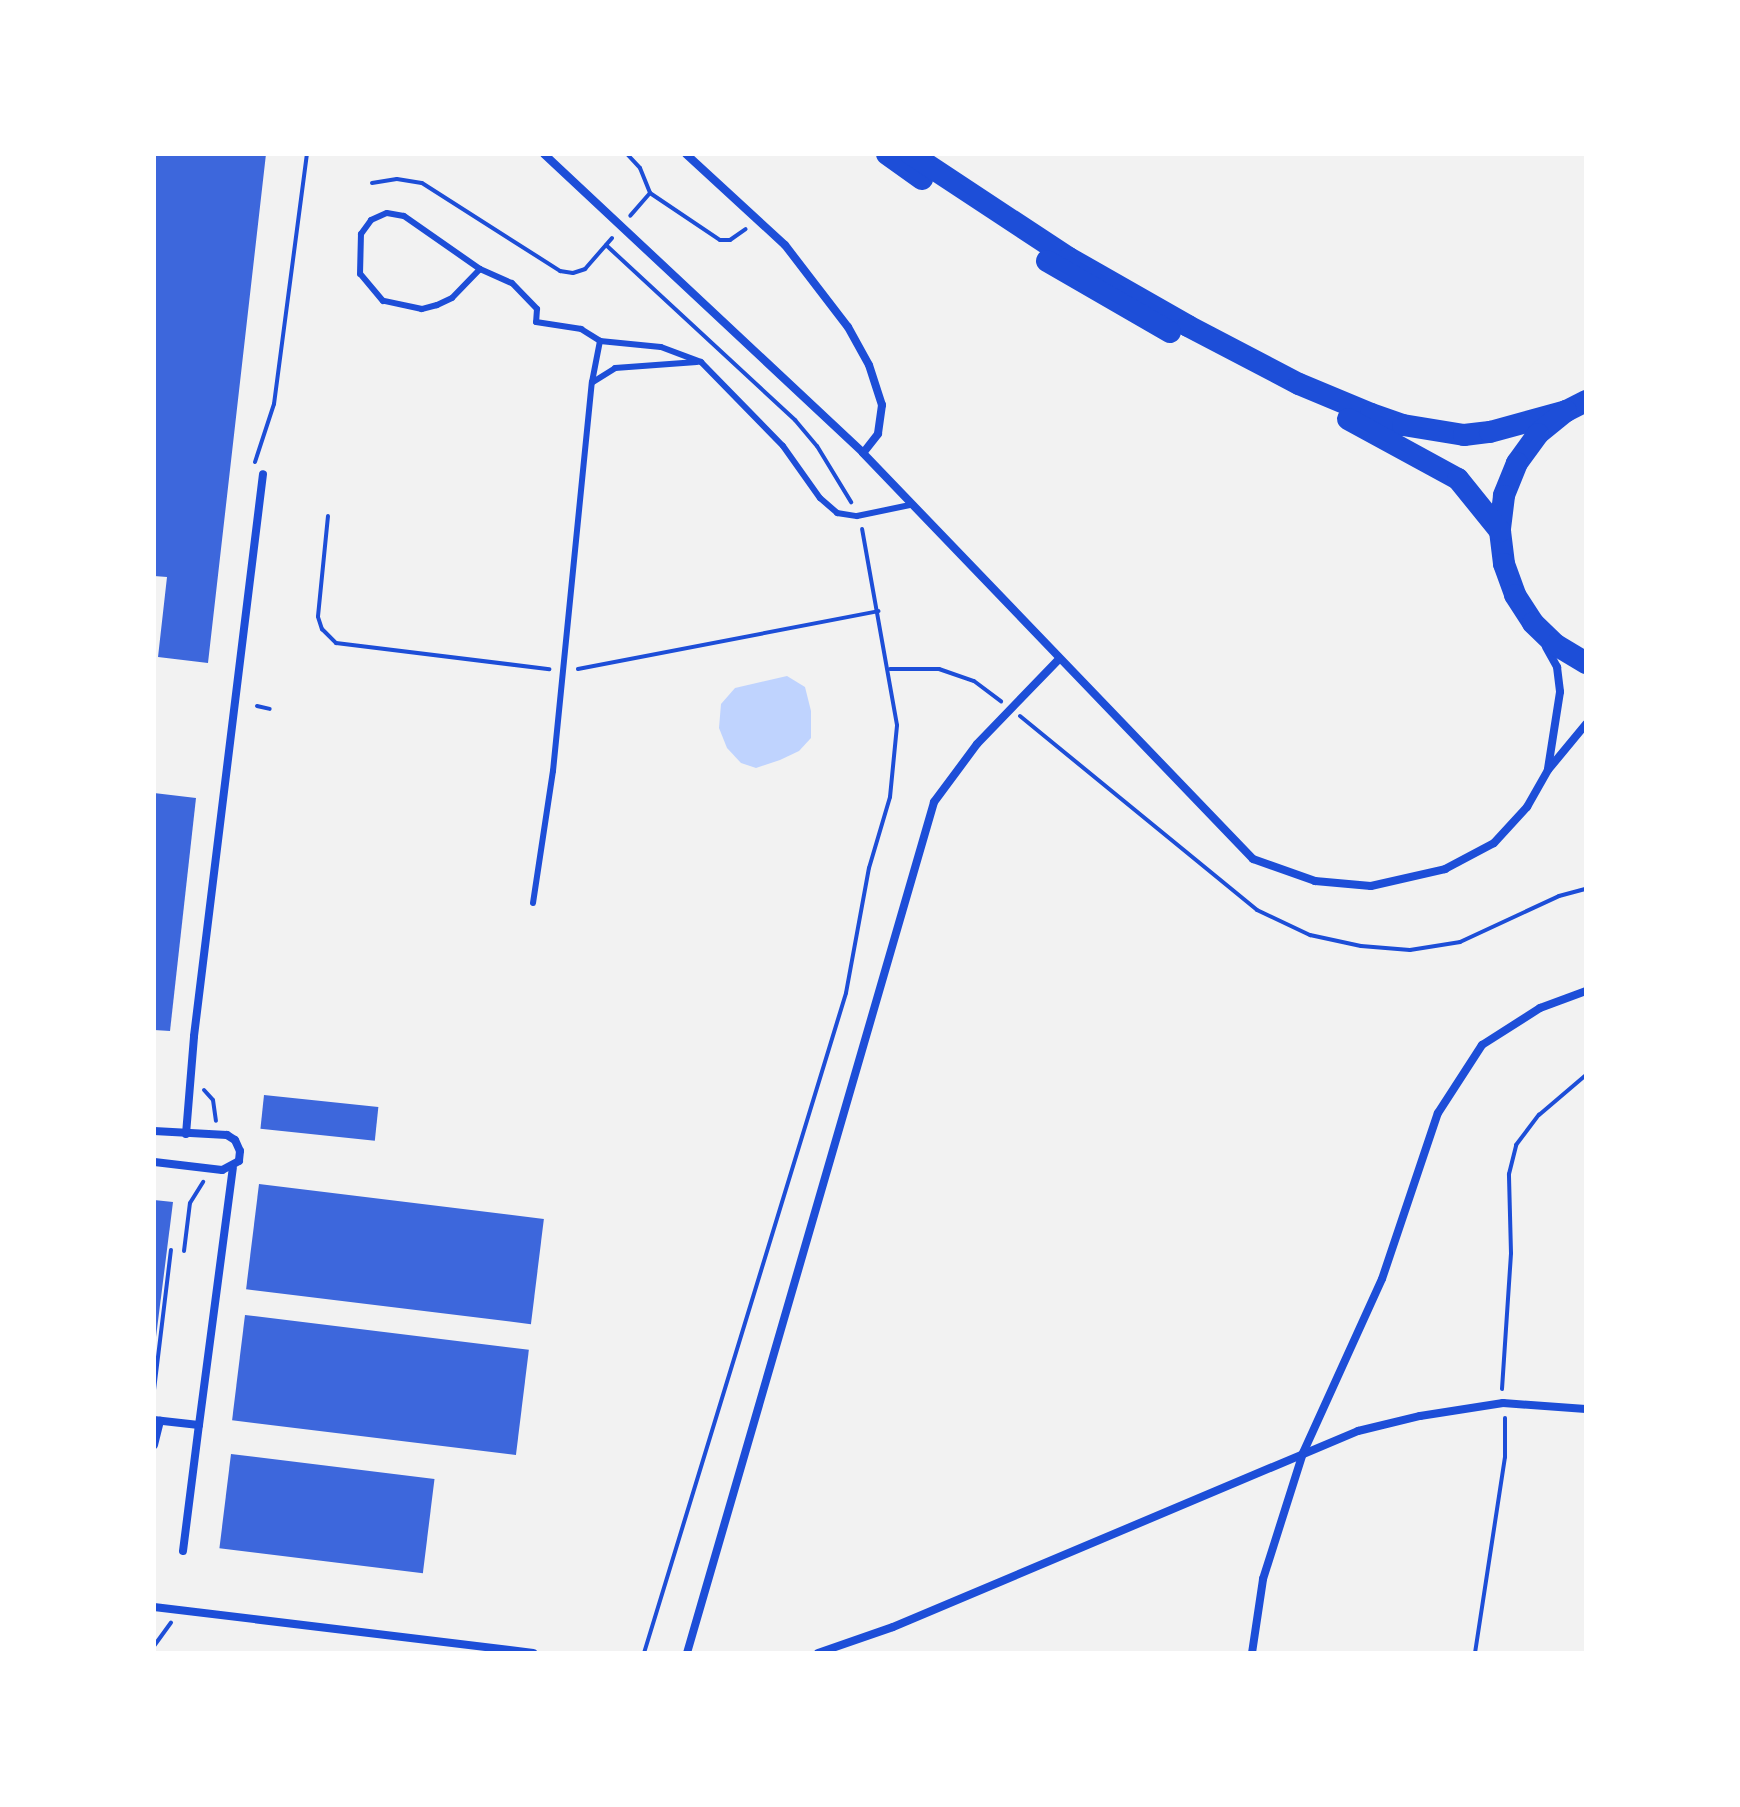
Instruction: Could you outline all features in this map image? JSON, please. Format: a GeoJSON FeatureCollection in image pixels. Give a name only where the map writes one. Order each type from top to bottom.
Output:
{"type":"FeatureCollection","features":[{"type":"Feature","properties":{"kind":"highway"},"geometry":{"type":"LineString","coordinates":[[887,154],[973,214],[1121,306],[1437,466],[1469,489],[1500,531]]}},
{"type":"Feature","properties":{"kind":"highway"},"geometry":{"type":"LineString","coordinates":[[911,154],[1069,258],[1188,326],[1299,384],[1371,414],[1403,425],[1464,435],[1490,432],[1576,406]]}},
{"type":"Feature","properties":{"kind":"highway"},"geometry":{"type":"LineString","coordinates":[[1576,406],[1538,434],[1517,463],[1504,496],[1500,531],[1504,564],[1515,595],[1533,623],[1556,645],[1586,663]]}},
{"type":"Feature","properties":{"kind":"street"},"geometry":{"type":"LineString","coordinates":[[544,154],[863,453],[1253,859],[1315,881],[1371,886],[1445,869],[1494,843],[1527,807],[1548,770],[1586,724]]}},
{"type":"Feature","properties":{"kind":"street"},"geometry":{"type":"LineString","coordinates":[[686,154],[785,245],[848,327],[869,365],[882,405],[878,434],[863,453]]}},
{"type":"Feature","properties":{"kind":"street"},"geometry":{"type":"LineString","coordinates":[[186,1134],[194,1036],[263,474]]}},
{"type":"Feature","properties":{"kind":"street"},"geometry":{"type":"LineString","coordinates":[[1533,623],[1557,667],[1560,692],[1548,770]]}},
{"type":"Feature","properties":{"kind":"street"},"geometry":{"type":"LineString","coordinates":[[687,1653],[934,802],[977,744],[1059,659]]}},
{"type":"Feature","properties":{"kind":"street"},"geometry":{"type":"LineString","coordinates":[[1252,1653],[1263,1579],[1303,1453],[1382,1279],[1438,1113],[1482,1045],[1540,1008],[1586,991]]}},
{"type":"Feature","properties":{"kind":"street"},"geometry":{"type":"LineString","coordinates":[[154,1131],[227,1135],[235,1140],[239,1161],[233,1168],[183,1551]]}},
{"type":"Feature","properties":{"kind":"street"},"geometry":{"type":"LineString","coordinates":[[154,1162],[211,1169],[233,1168]]}},
{"type":"Feature","properties":{"kind":"street"},"geometry":{"type":"LineString","coordinates":[[818,1653],[907,1622],[1358,1431],[1420,1416],[1503,1403],[1586,1409]]}},
{"type":"Feature","properties":{"kind":"street"},"geometry":{"type":"LineString","coordinates":[[154,1445],[157,1420],[199,1425]]}},
{"type":"Feature","properties":{"kind":"street"},"geometry":{"type":"LineString","coordinates":[[154,1607],[533,1653]]}},
{"type":"Feature","properties":{"kind":"lane"},"geometry":{"type":"LineString","coordinates":[[480,269],[452,298],[437,305],[422,309],[383,301],[368,288],[360,274],[361,234],[371,220],[387,213],[404,216],[480,269],[512,283],[529,297],[537,309],[536,322],[581,329],[600,341],[661,347],[701,362],[783,446],[820,498],[837,513],[857,516],[910,505]]}},
{"type":"Feature","properties":{"kind":"lane"},"geometry":{"type":"LineString","coordinates":[[533,903],[565,671],[592,382],[600,341]]}},
{"type":"Feature","properties":{"kind":"lane"},"geometry":{"type":"LineString","coordinates":[[592,382],[615,368],[665,362],[701,362]]}},
{"type":"Feature","properties":{"kind":"path"},"geometry":{"type":"LineString","coordinates":[[627,154],[640,168],[650,193],[720,240],[730,240],[749,227]]}},
{"type":"Feature","properties":{"kind":"path"},"geometry":{"type":"LineString","coordinates":[[372,183],[397,179],[422,183],[560,271],[573,273],[585,269],[608,243],[795,420],[817,446],[852,503]]}},
{"type":"Feature","properties":{"kind":"path"},"geometry":{"type":"LineString","coordinates":[[631,214],[650,193]]}},
{"type":"Feature","properties":{"kind":"path"},"geometry":{"type":"LineString","coordinates":[[644,1653],[846,993],[869,868],[890,797],[897,725],[862,528]]}},
{"type":"Feature","properties":{"kind":"path"},"geometry":{"type":"LineString","coordinates":[[257,706],[270,709]]}},
{"type":"Feature","properties":{"kind":"path"},"geometry":{"type":"LineString","coordinates":[[1475,1653],[1505,1457],[1501,1374],[1511,1253],[1509,1174],[1516,1145],[1539,1115],[1586,1075]]}},
{"type":"Feature","properties":{"kind":"path"},"geometry":{"type":"LineString","coordinates":[[154,1390],[171,1250]]}},
{"type":"Feature","properties":{"kind":"path"},"geometry":{"type":"LineString","coordinates":[[154,1646],[169,1629],[174,1609]]}},
{"type":"Feature","properties":{"kind":"water"},"geometry":{"type":"Polygon","coordinates":[[[787,676],[805,687],[811,711],[811,738],[799,751],[780,760],[756,768],[741,763],[727,748],[719,728],[721,704],[735,688],[787,676]]]}},
{"type":"Feature","properties":{"kind":"building"},"geometry":{"type":"Polygon","coordinates":[[[154,154],[266,154],[208,663],[158,657],[167,577],[154,576],[154,154]]]}},
{"type":"Feature","properties":{"kind":"building"},"geometry":{"type":"Polygon","coordinates":[[[154,793],[196,798],[170,1031],[154,1030],[154,793]]]}},
{"type":"Feature","properties":{"kind":"building"},"geometry":{"type":"Polygon","coordinates":[[[264,1095],[378,1107],[375,1141],[260,1129],[264,1095]]]}},
{"type":"Feature","properties":{"kind":"building"},"geometry":{"type":"Polygon","coordinates":[[[259,1184],[544,1219],[531,1324],[246,1289],[259,1184]]]}},
{"type":"Feature","properties":{"kind":"building"},"geometry":{"type":"Polygon","coordinates":[[[154,1200],[173,1202],[156,1337],[154,1337],[154,1200]]]}},
{"type":"Feature","properties":{"kind":"building"},"geometry":{"type":"Polygon","coordinates":[[[245,1315],[529,1350],[516,1455],[232,1420],[245,1315]]]}},
{"type":"Feature","properties":{"kind":"building"},"geometry":{"type":"Polygon","coordinates":[[[231,1454],[434,1479],[423,1573],[219,1548],[231,1454]]]}}]}
